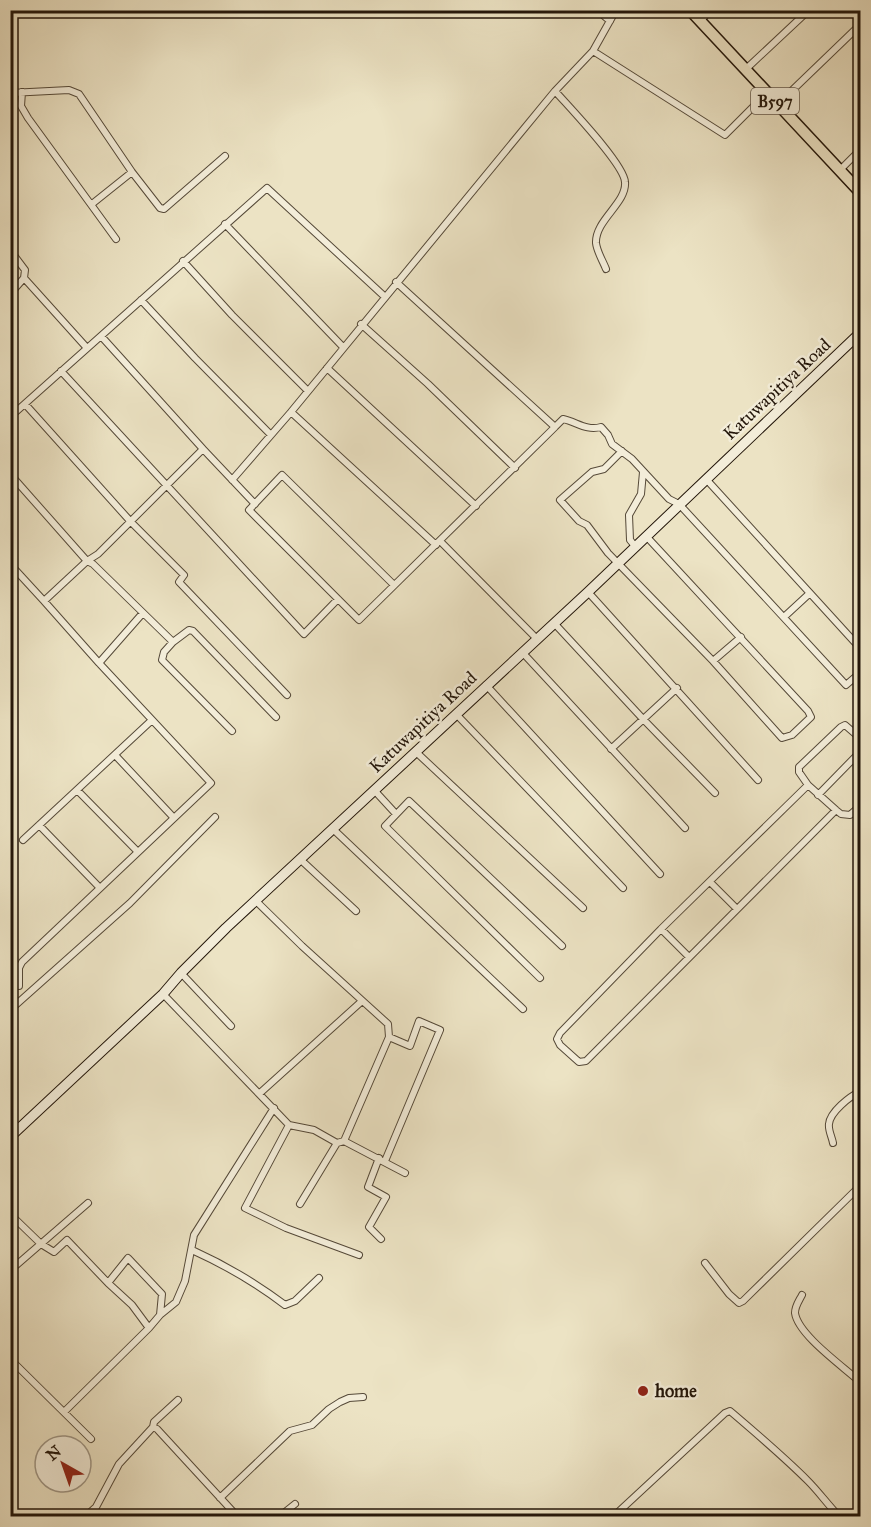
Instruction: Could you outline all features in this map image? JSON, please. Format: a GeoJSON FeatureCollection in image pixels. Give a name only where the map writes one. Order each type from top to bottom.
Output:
{"type":"FeatureCollection","features":[{"type":"Feature","properties":{"kind":"main road","name":"B597"},"geometry":{"type":"LineString","coordinates":[[690,10],[861,192]]}},
{"type":"Feature","properties":{"kind":"street"},"geometry":{"type":"LineString","coordinates":[[597,10],[610,21]]}},
{"type":"Feature","properties":{"kind":"street"},"geometry":{"type":"LineString","coordinates":[[232,480],[291,412],[384,296],[555,91],[593,51],[616,10]]}},
{"type":"Feature","properties":{"kind":"street"},"geometry":{"type":"LineString","coordinates":[[700,21],[711,10]]}},
{"type":"Feature","properties":{"kind":"street"},"geometry":{"type":"LineString","coordinates":[[746,69],[809,10]]}},
{"type":"Feature","properties":{"kind":"street"},"geometry":{"type":"LineString","coordinates":[[778,104],[861,25]]}},
{"type":"Feature","properties":{"kind":"street"},"geometry":{"type":"LineString","coordinates":[[593,51],[725,135],[767,93]]}},
{"type":"Feature","properties":{"kind":"street"},"geometry":{"type":"LineString","coordinates":[[10,93],[69,90],[79,94],[132,172],[160,208],[164,209],[225,156]]}},
{"type":"Feature","properties":{"kind":"street"},"geometry":{"type":"LineString","coordinates":[[555,91],[611,156],[626,180],[625,190],[597,233],[596,245],[606,269]]}},
{"type":"Feature","properties":{"kind":"street"},"geometry":{"type":"LineString","coordinates":[[22,92],[21,106],[28,118],[116,239]]}},
{"type":"Feature","properties":{"kind":"street"},"geometry":{"type":"LineString","coordinates":[[840,170],[861,150]]}},
{"type":"Feature","properties":{"kind":"street"},"geometry":{"type":"LineString","coordinates":[[92,204],[132,172]]}},
{"type":"Feature","properties":{"kind":"street"},"geometry":{"type":"LineString","coordinates":[[10,417],[267,188],[384,296]]}},
{"type":"Feature","properties":{"kind":"street"},"geometry":{"type":"LineString","coordinates":[[225,224],[343,346]]}},
{"type":"Feature","properties":{"kind":"street"},"geometry":{"type":"LineString","coordinates":[[10,250],[25,270],[24,278],[10,294]]}},
{"type":"Feature","properties":{"kind":"street"},"geometry":{"type":"LineString","coordinates":[[183,261],[232,315],[308,391]]}},
{"type":"Feature","properties":{"kind":"street"},"geometry":{"type":"LineString","coordinates":[[24,278],[87,348]]}},
{"type":"Feature","properties":{"kind":"street"},"geometry":{"type":"LineString","coordinates":[[396,282],[555,427]]}},
{"type":"Feature","properties":{"kind":"street"},"geometry":{"type":"LineString","coordinates":[[141,300],[271,435]]}},
{"type":"Feature","properties":{"kind":"street"},"geometry":{"type":"LineString","coordinates":[[362,324],[515,468]]}},
{"type":"Feature","properties":{"kind":"street","name":"Katuwapitiya Road"},"geometry":{"type":"LineString","coordinates":[[10,1137],[163,994],[181,973],[256,901],[588,592],[861,333]]}},
{"type":"Feature","properties":{"kind":"street"},"geometry":{"type":"LineString","coordinates":[[100,336],[255,504]]}},
{"type":"Feature","properties":{"kind":"street"},"geometry":{"type":"LineString","coordinates":[[327,368],[476,506]]}},
{"type":"Feature","properties":{"kind":"street"},"geometry":{"type":"LineString","coordinates":[[61,370],[304,634],[338,599]]}},
{"type":"Feature","properties":{"kind":"street"},"geometry":{"type":"LineString","coordinates":[[25,404],[131,522],[184,575],[179,582],[288,695]]}},
{"type":"Feature","properties":{"kind":"street"},"geometry":{"type":"LineString","coordinates":[[291,412],[438,543],[537,639]]}},
{"type":"Feature","properties":{"kind":"street"},"geometry":{"type":"LineString","coordinates":[[394,585],[282,475],[249,510],[359,620],[563,419],[573,421],[584,428],[601,427],[612,444],[622,451],[669,499],[679,504],[846,685],[861,673]]}},
{"type":"Feature","properties":{"kind":"street"},"geometry":{"type":"LineString","coordinates":[[44,601],[87,561],[98,554],[203,449]]}},
{"type":"Feature","properties":{"kind":"street"},"geometry":{"type":"LineString","coordinates":[[622,451],[604,469],[592,472],[560,500],[579,521],[587,525],[618,562],[713,661],[782,738],[787,738],[811,717],[810,714],[646,536]]}},
{"type":"Feature","properties":{"kind":"street"},"geometry":{"type":"LineString","coordinates":[[635,546],[630,540],[629,514],[641,494],[643,472]]}},
{"type":"Feature","properties":{"kind":"street"},"geometry":{"type":"LineString","coordinates":[[10,474],[87,561],[93,564],[173,642]]}},
{"type":"Feature","properties":{"kind":"street"},"geometry":{"type":"LineString","coordinates":[[705,479],[861,648]]}},
{"type":"Feature","properties":{"kind":"street"},"geometry":{"type":"LineString","coordinates":[[10,564],[211,783],[22,962],[19,968],[19,986]]}},
{"type":"Feature","properties":{"kind":"street"},"geometry":{"type":"LineString","coordinates":[[588,592],[759,780]]}},
{"type":"Feature","properties":{"kind":"street"},"geometry":{"type":"LineString","coordinates":[[784,617],[810,593]]}},
{"type":"Feature","properties":{"kind":"street"},"geometry":{"type":"LineString","coordinates":[[99,663],[142,614]]}},
{"type":"Feature","properties":{"kind":"street"},"geometry":{"type":"LineString","coordinates":[[554,623],[715,793]]}},
{"type":"Feature","properties":{"kind":"street"},"geometry":{"type":"LineString","coordinates":[[232,731],[162,660],[164,652],[173,642],[189,630],[193,631],[276,717]]}},
{"type":"Feature","properties":{"kind":"street"},"geometry":{"type":"LineString","coordinates":[[713,661],[741,637]]}},
{"type":"Feature","properties":{"kind":"street"},"geometry":{"type":"LineString","coordinates":[[522,652],[685,828]]}},
{"type":"Feature","properties":{"kind":"street"},"geometry":{"type":"LineString","coordinates":[[486,685],[660,874]]}},
{"type":"Feature","properties":{"kind":"street"},"geometry":{"type":"LineString","coordinates":[[610,749],[676,688]]}},
{"type":"Feature","properties":{"kind":"street"},"geometry":{"type":"LineString","coordinates":[[456,714],[623,888]]}},
{"type":"Feature","properties":{"kind":"street"},"geometry":{"type":"LineString","coordinates":[[23,840],[152,720]]}},
{"type":"Feature","properties":{"kind":"street"},"geometry":{"type":"LineString","coordinates":[[861,738],[849,727],[845,725],[841,727],[800,767],[799,772],[818,795],[842,814],[849,815],[861,806]]}},
{"type":"Feature","properties":{"kind":"street"},"geometry":{"type":"LineString","coordinates":[[416,752],[583,908]]}},
{"type":"Feature","properties":{"kind":"street"},"geometry":{"type":"LineString","coordinates":[[818,795],[861,752]]}},
{"type":"Feature","properties":{"kind":"street"},"geometry":{"type":"LineString","coordinates":[[115,755],[174,818]]}},
{"type":"Feature","properties":{"kind":"street"},"geometry":{"type":"LineString","coordinates":[[808,784],[661,929],[560,1034],[557,1039],[560,1045],[579,1062],[586,1061],[836,810]]}},
{"type":"Feature","properties":{"kind":"street"},"geometry":{"type":"LineString","coordinates":[[77,790],[138,852]]}},
{"type":"Feature","properties":{"kind":"street"},"geometry":{"type":"LineString","coordinates":[[374,790],[396,814]]}},
{"type":"Feature","properties":{"kind":"street"},"geometry":{"type":"LineString","coordinates":[[540,978],[385,826],[410,801],[562,946]]}},
{"type":"Feature","properties":{"kind":"street"},"geometry":{"type":"LineString","coordinates":[[10,1010],[130,903],[215,816]]}},
{"type":"Feature","properties":{"kind":"street"},"geometry":{"type":"LineString","coordinates":[[39,825],[100,888]]}},
{"type":"Feature","properties":{"kind":"street"},"geometry":{"type":"LineString","coordinates":[[334,830],[523,1009]]}},
{"type":"Feature","properties":{"kind":"street"},"geometry":{"type":"LineString","coordinates":[[301,860],[356,911]]}},
{"type":"Feature","properties":{"kind":"street"},"geometry":{"type":"LineString","coordinates":[[710,882],[737,909]]}},
{"type":"Feature","properties":{"kind":"street"},"geometry":{"type":"LineString","coordinates":[[256,901],[388,1024],[389,1037],[345,1142]]}},
{"type":"Feature","properties":{"kind":"street"},"geometry":{"type":"LineString","coordinates":[[661,929],[689,957]]}},
{"type":"Feature","properties":{"kind":"street"},"geometry":{"type":"LineString","coordinates":[[181,973],[231,1026]]}},
{"type":"Feature","properties":{"kind":"street"},"geometry":{"type":"LineString","coordinates":[[163,994],[289,1125],[314,1130],[337,1143],[345,1142],[405,1173]]}},
{"type":"Feature","properties":{"kind":"street"},"geometry":{"type":"LineString","coordinates":[[260,1093],[362,1001]]}},
{"type":"Feature","properties":{"kind":"street"},"geometry":{"type":"LineString","coordinates":[[381,1239],[369,1227],[386,1197],[368,1187],[440,1030],[419,1021],[410,1046],[389,1037]]}},
{"type":"Feature","properties":{"kind":"street"},"geometry":{"type":"LineString","coordinates":[[834,1143],[828,1126],[831,1116],[854,1095],[861,1092]]}},
{"type":"Feature","properties":{"kind":"street"},"geometry":{"type":"LineString","coordinates":[[64,1412],[160,1315],[176,1302],[185,1281],[194,1235],[274,1108]]}},
{"type":"Feature","properties":{"kind":"street"},"geometry":{"type":"LineString","coordinates":[[289,1125],[245,1208],[286,1228],[358,1255]]}},
{"type":"Feature","properties":{"kind":"street"},"geometry":{"type":"LineString","coordinates":[[300,1204],[337,1143]]}},
{"type":"Feature","properties":{"kind":"street"},"geometry":{"type":"LineString","coordinates":[[705,1263],[739,1303],[861,1186]]}},
{"type":"Feature","properties":{"kind":"street"},"geometry":{"type":"LineString","coordinates":[[13,1268],[88,1203]]}},
{"type":"Feature","properties":{"kind":"street"},"geometry":{"type":"LineString","coordinates":[[10,1214],[40,1244],[54,1252],[67,1240],[132,1305],[149,1328]]}},
{"type":"Feature","properties":{"kind":"street"},"geometry":{"type":"LineString","coordinates":[[192,1250],[217,1261],[256,1284],[285,1305],[295,1302],[319,1278]]}},
{"type":"Feature","properties":{"kind":"street"},"geometry":{"type":"LineString","coordinates":[[108,1283],[128,1258],[162,1294],[160,1315]]}},
{"type":"Feature","properties":{"kind":"street"},"geometry":{"type":"LineString","coordinates":[[802,1295],[795,1308],[796,1316],[804,1332],[861,1382]]}},
{"type":"Feature","properties":{"kind":"street"},"geometry":{"type":"LineString","coordinates":[[10,1359],[86,1434]]}},
{"type":"Feature","properties":{"kind":"street"},"geometry":{"type":"LineString","coordinates":[[220,1498],[290,1431],[312,1425],[340,1402],[349,1398],[363,1398]]}},
{"type":"Feature","properties":{"kind":"street"},"geometry":{"type":"LineString","coordinates":[[86,1516],[96,1507],[118,1464],[153,1427],[154,1422],[178,1400]]}},
{"type":"Feature","properties":{"kind":"street"},"geometry":{"type":"LineString","coordinates":[[614,1516],[724,1413],[730,1411],[789,1462],[839,1516]]}},
{"type":"Feature","properties":{"kind":"street"},"geometry":{"type":"LineString","coordinates":[[153,1427],[237,1516]]}},
{"type":"Feature","properties":{"kind":"street"},"geometry":{"type":"LineString","coordinates":[[280,1516],[295,1504]]}},
{"type":"Feature","properties":{"kind":"street"},"geometry":{"type":"LineString","coordinates":[[96,1507],[97,1516]]}},
{"type":"Feature","properties":{"kind":"place","name":"home"},"geometry":{"type":"Point","coordinates":[643,1391]}}]}
